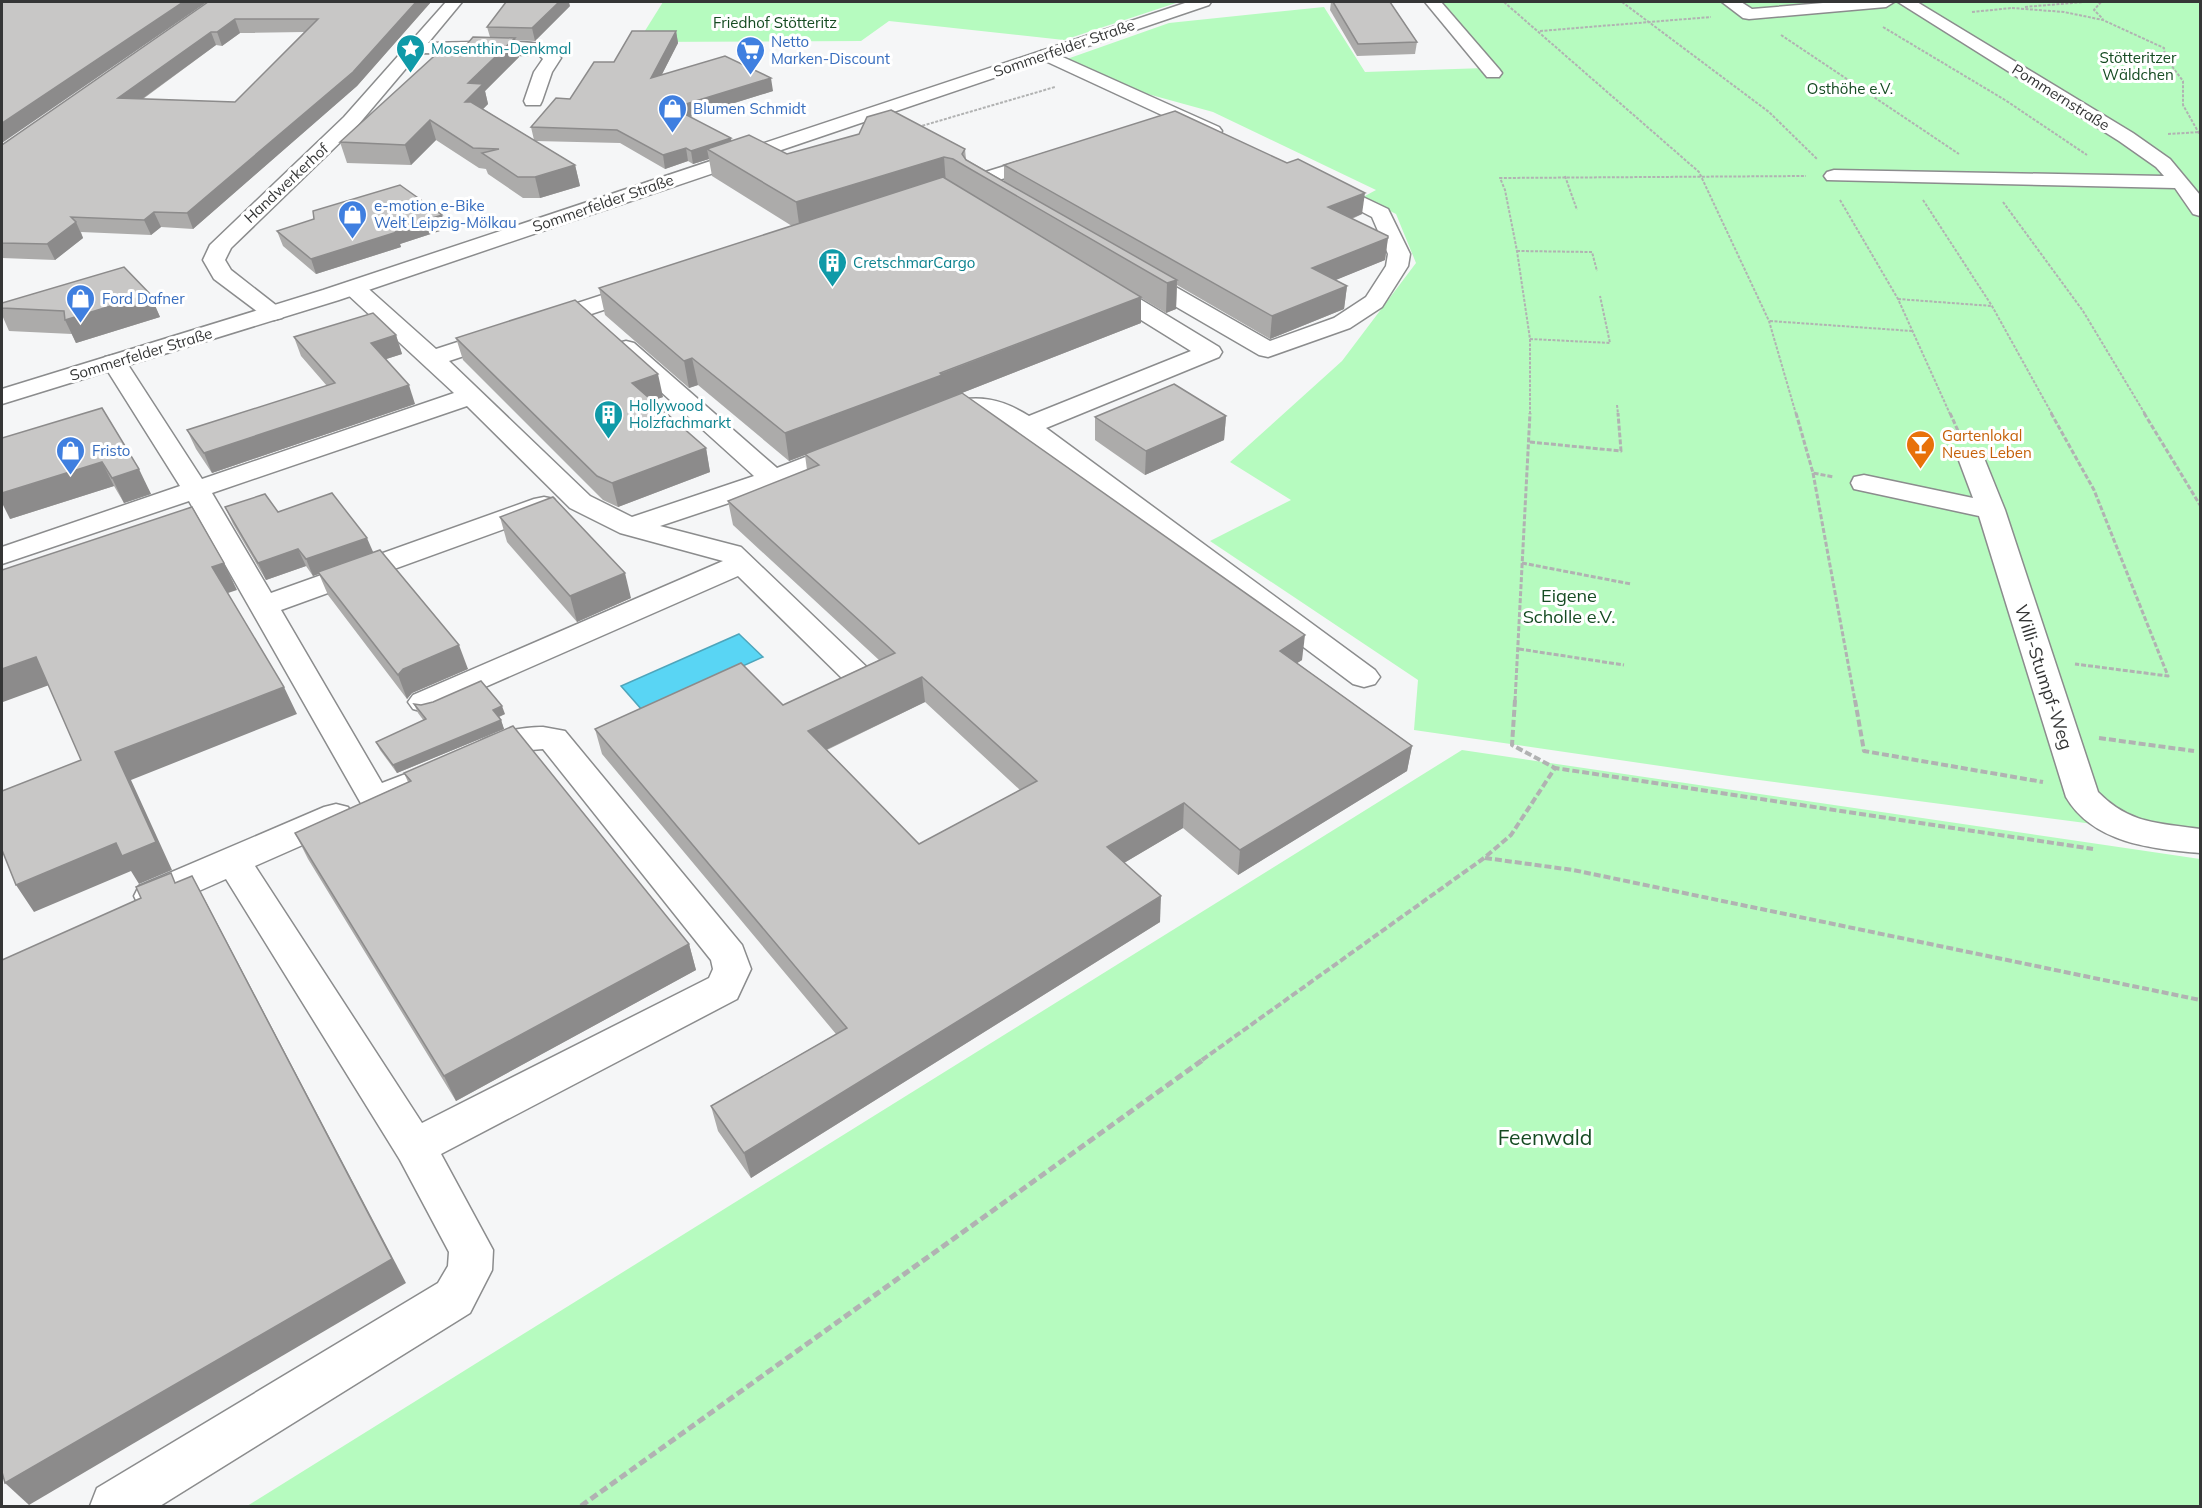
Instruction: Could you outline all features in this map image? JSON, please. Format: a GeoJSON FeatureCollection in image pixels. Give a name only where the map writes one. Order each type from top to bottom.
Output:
{"type":"FeatureCollection","features":[{"type":"Feature","properties":{"kind":"street","name":"Handwerkerhof"},"geometry":{"type":"LineString","coordinates":[[274,313],[222,274],[214,260],[221,245],[351,121],[454,2]]}},
{"type":"Feature","properties":{"kind":"street","name":"Sommerfelder Straße"},"geometry":{"type":"LineString","coordinates":[[2,397],[354,288],[1203,2]]}},
{"type":"Feature","properties":{"kind":"street"},"geometry":{"type":"LineString","coordinates":[[1433,2],[1493,73]]}},
{"type":"Feature","properties":{"kind":"street"},"geometry":{"type":"LineString","coordinates":[[1730,2],[1749,14],[1886,2]]}},
{"type":"Feature","properties":{"kind":"street","name":"Pommernstraße"},"geometry":{"type":"LineString","coordinates":[[1906,2],[2126,137],[2163,163],[2181,182],[2200,210]]}},
{"type":"Feature","properties":{"kind":"street"},"geometry":{"type":"LineString","coordinates":[[415,48],[530,48],[545,51],[552,57],[543,72],[533,101]]}},
{"type":"Feature","properties":{"kind":"street"},"geometry":{"type":"LineString","coordinates":[[1047,55],[1230,140]]}},
{"type":"Feature","properties":{"kind":"street"},"geometry":{"type":"LineString","coordinates":[[1157,124],[1180,116]]}},
{"type":"Feature","properties":{"kind":"street"},"geometry":{"type":"LineString","coordinates":[[996,193],[976,181],[1066,153]]}},
{"type":"Feature","properties":{"kind":"street"},"geometry":{"type":"LineString","coordinates":[[1830,167],[1986,180],[2181,182]]}},
{"type":"Feature","properties":{"kind":"street"},"geometry":{"type":"LineString","coordinates":[[1117,263],[1268,350],[1342,323],[1374,302],[1397,266],[1399,254],[1381,213],[1300,172]]}},
{"type":"Feature","properties":{"kind":"street"},"geometry":{"type":"LineString","coordinates":[[1027,426],[1210,352],[1088,278]]}},
{"type":"Feature","properties":{"kind":"street"},"geometry":{"type":"LineString","coordinates":[[432,358],[597,322],[662,284]]}},
{"type":"Feature","properties":{"kind":"street"},"geometry":{"type":"LineString","coordinates":[[354,288],[432,358],[580,502],[630,527],[731,553],[863,681]]}},
{"type":"Feature","properties":{"kind":"street"},"geometry":{"type":"LineString","coordinates":[[597,322],[773,479]]}},
{"type":"Feature","properties":{"kind":"street"},"geometry":{"type":"LineString","coordinates":[[114,362],[196,490],[375,799]]}},
{"type":"Feature","properties":{"kind":"street"},"geometry":{"type":"LineString","coordinates":[[2,556],[471,396]]}},
{"type":"Feature","properties":{"kind":"street"},"geometry":{"type":"LineString","coordinates":[[918,423],[963,405],[977,403],[1001,408],[1364,677]]}},
{"type":"Feature","properties":{"kind":"street"},"geometry":{"type":"LineString","coordinates":[[630,527],[773,479],[874,440]]}},
{"type":"Feature","properties":{"kind":"street","name":"Willi-Stumpf-Weg"},"geometry":{"type":"LineString","coordinates":[[1971,458],[1991,510],[2080,789],[2108,838]]}},
{"type":"Feature","properties":{"kind":"street"},"geometry":{"type":"LineString","coordinates":[[1864,483],[1991,510]]}},
{"type":"Feature","properties":{"kind":"street"},"geometry":{"type":"LineString","coordinates":[[264,606],[525,513],[571,494]]}},
{"type":"Feature","properties":{"kind":"street"},"geometry":{"type":"LineString","coordinates":[[424,702],[740,564]]}},
{"type":"Feature","properties":{"kind":"street"},"geometry":{"type":"LineString","coordinates":[[119,910],[516,739],[535,736],[553,739],[729,955],[732,969],[724,988],[415,1147]]}},
{"type":"Feature","properties":{"kind":"street"},"geometry":{"type":"LineString","coordinates":[[2108,838],[2200,841]]}},
{"type":"Feature","properties":{"kind":"street"},"geometry":{"type":"LineString","coordinates":[[114,1506],[454,1298],[470,1270],[471,1250],[415,1147],[234,861]]}},
{"type":"Feature","properties":{"kind":"path"},"geometry":{"type":"LineString","coordinates":[[1504,2],[1540,31],[1700,175],[1769,321],[1813,473],[1864,752],[2080,789]]}},
{"type":"Feature","properties":{"kind":"path"},"geometry":{"type":"LineString","coordinates":[[1622,2],[1652,22],[1769,112],[1815,158],[1830,167]]}},
{"type":"Feature","properties":{"kind":"path"},"geometry":{"type":"LineString","coordinates":[[1929,15],[2084,2]]}},
{"type":"Feature","properties":{"kind":"path"},"geometry":{"type":"LineString","coordinates":[[2101,2],[2094,10],[2103,20]]}},
{"type":"Feature","properties":{"kind":"path"},"geometry":{"type":"LineString","coordinates":[[1847,5],[2005,100],[2090,157]]}},
{"type":"Feature","properties":{"kind":"path"},"geometry":{"type":"LineString","coordinates":[[2012,8],[2064,12],[2103,20],[2164,48],[2165,57],[2183,81],[2181,91],[2185,112],[2200,133]]}},
{"type":"Feature","properties":{"kind":"path"},"geometry":{"type":"LineString","coordinates":[[1540,31],[1749,14],[1960,154]]}},
{"type":"Feature","properties":{"kind":"path"},"geometry":{"type":"LineString","coordinates":[[911,129],[1093,76]]}},
{"type":"Feature","properties":{"kind":"path"},"geometry":{"type":"LineString","coordinates":[[1830,167],[1700,175],[1500,178],[1505,190],[1517,251],[1530,339],[1530,441],[1512,745],[1556,768],[2108,838]]}},
{"type":"Feature","properties":{"kind":"path"},"geometry":{"type":"LineString","coordinates":[[1565,176],[1577,210]]}},
{"type":"Feature","properties":{"kind":"path"},"geometry":{"type":"LineString","coordinates":[[1986,180],[2083,311],[2200,505]]}},
{"type":"Feature","properties":{"kind":"path"},"geometry":{"type":"LineString","coordinates":[[1840,199],[1898,299],[1971,458]]}},
{"type":"Feature","properties":{"kind":"path"},"geometry":{"type":"LineString","coordinates":[[1922,199],[1992,306],[2094,490],[2168,676],[2039,659]]}},
{"type":"Feature","properties":{"kind":"path"},"geometry":{"type":"LineString","coordinates":[[1517,251],[1592,252],[1597,271]]}},
{"type":"Feature","properties":{"kind":"path"},"geometry":{"type":"LineString","coordinates":[[1530,339],[1610,343],[1600,296]]}},
{"type":"Feature","properties":{"kind":"path"},"geometry":{"type":"LineString","coordinates":[[1898,299],[1992,306]]}},
{"type":"Feature","properties":{"kind":"path"},"geometry":{"type":"LineString","coordinates":[[1769,321],[1912,331]]}},
{"type":"Feature","properties":{"kind":"path"},"geometry":{"type":"LineString","coordinates":[[1530,441],[1621,451],[1617,405]]}},
{"type":"Feature","properties":{"kind":"path"},"geometry":{"type":"LineString","coordinates":[[1813,473],[1864,483]]}},
{"type":"Feature","properties":{"kind":"path"},"geometry":{"type":"LineString","coordinates":[[1522,563],[1631,584]]}},
{"type":"Feature","properties":{"kind":"path"},"geometry":{"type":"LineString","coordinates":[[1519,649],[1624,665]]}},
{"type":"Feature","properties":{"kind":"path"},"geometry":{"type":"LineString","coordinates":[[2062,733],[2194,751]]}},
{"type":"Feature","properties":{"kind":"path"},"geometry":{"type":"LineString","coordinates":[[581,1506],[1484,858],[1511,835],[1556,768]]}},
{"type":"Feature","properties":{"kind":"path"},"geometry":{"type":"LineString","coordinates":[[1484,858],[1573,870],[2200,1000]]}},
{"type":"Feature","properties":{"kind":"green space","name":"Friedhof Stötteritz"},"geometry":{"type":"Polygon","coordinates":[[[663,2],[1179,2],[1064,40],[889,21],[861,41],[638,42],[663,2]]]}},
{"type":"Feature","properties":{"kind":"green space"},"geometry":{"type":"Polygon","coordinates":[[[1440,2],[2200,2],[2200,838],[1729,776],[1414,730],[1418,680],[1210,541],[1291,500],[1230,462],[1342,361],[1416,263],[1396,214],[1363,197],[1376,190],[1213,112],[1144,93],[1067,59],[1169,23],[1324,7],[1365,72],[1485,68],[1500,75],[1440,2]]]}},
{"type":"Feature","properties":{"kind":"green space","name":"Feenwald"},"geometry":{"type":"Polygon","coordinates":[[[1462,750],[2200,859],[2200,1506],[247,1506],[1462,750]]]}},
{"type":"Feature","properties":{"kind":"water"},"geometry":{"type":"Polygon","coordinates":[[[739,634],[763,657],[643,711],[621,686],[739,634]]]}},
{"type":"Feature","properties":{"kind":"building"},"geometry":{"type":"Polygon","coordinates":[[[2,2],[183,2],[2,123],[2,2]]]}},
{"type":"Feature","properties":{"kind":"building"},"geometry":{"type":"Polygon","coordinates":[[[208,2],[416,2],[353,72],[187,213],[154,212],[144,220],[71,217],[76,222],[47,244],[2,243],[2,145],[208,2]],[[235,19],[217,32],[211,32],[118,98],[235,102],[318,19],[235,19]]]}},
{"type":"Feature","properties":{"kind":"building"},"geometry":{"type":"Polygon","coordinates":[[[506,2],[559,2],[532,28],[487,27],[506,2]]]}},
{"type":"Feature","properties":{"kind":"building"},"geometry":{"type":"Polygon","coordinates":[[[1333,2],[1390,2],[1417,42],[1358,44],[1333,2]]]}},
{"type":"Feature","properties":{"kind":"building"},"geometry":{"type":"Polygon","coordinates":[[[632,31],[676,31],[651,78],[725,56],[771,78],[673,108],[731,138],[691,151],[686,148],[663,155],[617,130],[531,127],[556,98],[570,99],[594,62],[614,62],[632,31]]]}},
{"type":"Feature","properties":{"kind":"building"},"geometry":{"type":"Polygon","coordinates":[[[473,37],[515,38],[468,83],[483,84],[465,102],[471,102],[575,165],[535,177],[518,177],[482,153],[499,149],[473,148],[430,120],[405,145],[340,142],[443,48],[463,49],[473,37]]]}},
{"type":"Feature","properties":{"kind":"building"},"geometry":{"type":"Polygon","coordinates":[[[891,110],[965,149],[962,154],[966,160],[1177,280],[1167,283],[953,159],[944,157],[796,202],[707,149],[749,135],[787,154],[859,134],[867,117],[891,110]]]}},
{"type":"Feature","properties":{"kind":"building"},"geometry":{"type":"Polygon","coordinates":[[[1175,111],[1287,163],[1298,159],[1365,193],[1328,207],[1388,238],[1312,268],[1347,286],[1272,316],[1004,165],[1175,111]]]}},
{"type":"Feature","properties":{"kind":"building"},"geometry":{"type":"Polygon","coordinates":[[[943,177],[1141,297],[940,373],[942,375],[785,433],[692,358],[684,361],[599,288],[943,177]]]}},
{"type":"Feature","properties":{"kind":"building","name":"e-motion e-Bike Welt Leipzig-Mölkau"},"geometry":{"type":"Polygon","coordinates":[[[400,185],[442,215],[311,259],[277,231],[314,219],[313,211],[400,185]]]}},
{"type":"Feature","properties":{"kind":"building"},"geometry":{"type":"Polygon","coordinates":[[[124,267],[150,294],[65,320],[64,311],[2,308],[2,303],[124,267]]]}},
{"type":"Feature","properties":{"kind":"building","name":"Hollywood Holzfachmarkt"},"geometry":{"type":"Polygon","coordinates":[[[575,300],[658,374],[632,383],[706,448],[612,483],[597,476],[456,338],[575,300]]]}},
{"type":"Feature","properties":{"kind":"building"},"geometry":{"type":"Polygon","coordinates":[[[373,313],[396,335],[371,343],[409,385],[204,453],[187,430],[335,383],[294,337],[373,313]]]}},
{"type":"Feature","properties":{"kind":"building"},"geometry":{"type":"Polygon","coordinates":[[[1174,384],[1226,416],[1146,451],[1095,417],[1174,384]]]}},
{"type":"Feature","properties":{"kind":"building"},"geometry":{"type":"Polygon","coordinates":[[[962,393],[1305,635],[1280,651],[1412,746],[1240,850],[1184,803],[1107,847],[1161,896],[744,1153],[711,1106],[847,1028],[595,729],[741,663],[783,705],[895,653],[728,501],[819,465],[805,454],[962,393]],[[922,677],[808,731],[919,844],[1037,781],[922,677]]]}},
{"type":"Feature","properties":{"kind":"building"},"geometry":{"type":"Polygon","coordinates":[[[102,408],[139,469],[112,478],[102,462],[2,493],[2,438],[102,408]]]}},
{"type":"Feature","properties":{"kind":"building"},"geometry":{"type":"Polygon","coordinates":[[[332,493],[367,538],[306,559],[298,549],[258,563],[225,507],[265,494],[278,512],[332,493]]]}},
{"type":"Feature","properties":{"kind":"building"},"geometry":{"type":"Polygon","coordinates":[[[553,497],[625,573],[570,596],[500,517],[553,497]]]}},
{"type":"Feature","properties":{"kind":"building"},"geometry":{"type":"Polygon","coordinates":[[[192,507],[224,563],[212,567],[284,687],[115,752],[156,842],[122,856],[116,843],[16,885],[2,850],[2,791],[81,760],[36,657],[2,669],[2,570],[192,507]]]}},
{"type":"Feature","properties":{"kind":"building"},"geometry":{"type":"Polygon","coordinates":[[[380,550],[459,645],[403,669],[398,675],[318,572],[380,550]]]}},
{"type":"Feature","properties":{"kind":"building"},"geometry":{"type":"Polygon","coordinates":[[[481,681],[502,706],[493,710],[501,720],[393,765],[376,742],[426,719],[414,704],[433,702],[481,681]]]}},
{"type":"Feature","properties":{"kind":"building"},"geometry":{"type":"Polygon","coordinates":[[[513,726],[689,944],[444,1076],[295,833],[411,781],[404,773],[513,726]]]}},
{"type":"Feature","properties":{"kind":"building"},"geometry":{"type":"Polygon","coordinates":[[[171,873],[175,883],[192,876],[392,1259],[5,1483],[2,1472],[2,960],[141,898],[136,887],[171,873]]]}},
{"type":"Feature","properties":{"kind":"place","name":"Mosenthin-Denkmal"},"geometry":{"type":"Point","coordinates":[410,74]}},
{"type":"Feature","properties":{"kind":"place","name":"Netto Marken-Discount"},"geometry":{"type":"Point","coordinates":[750,76]}},
{"type":"Feature","properties":{"kind":"place","name":"Blumen Schmidt"},"geometry":{"type":"Point","coordinates":[672,134]}},
{"type":"Feature","properties":{"kind":"place","name":"e-motion e-Bike Welt Leipzig-Mölkau"},"geometry":{"type":"Point","coordinates":[353,240]}},
{"type":"Feature","properties":{"kind":"place","name":"CretschmarCargo"},"geometry":{"type":"Point","coordinates":[832,288]}},
{"type":"Feature","properties":{"kind":"place","name":"Ford Dafner"},"geometry":{"type":"Point","coordinates":[81,324]}},
{"type":"Feature","properties":{"kind":"place","name":"Hollywood Holzfachmarkt"},"geometry":{"type":"Point","coordinates":[608,440]}},
{"type":"Feature","properties":{"kind":"place","name":"Gartenlokal Neues Leben"},"geometry":{"type":"Point","coordinates":[1921,470]}},
{"type":"Feature","properties":{"kind":"place","name":"Fristo"},"geometry":{"type":"Point","coordinates":[71,476]}},
{"type":"Feature","properties":{"kind":"park label","name":"Stötteritzer Wäldchen"},"geometry":{"type":"Point","coordinates":[2138,66]}},
{"type":"Feature","properties":{"kind":"park label","name":"Osthöhe e.V."},"geometry":{"type":"Point","coordinates":[1850,88]}},
{"type":"Feature","properties":{"kind":"park label","name":"Eigene Scholle e.V."},"geometry":{"type":"Point","coordinates":[1569,605]}}]}
